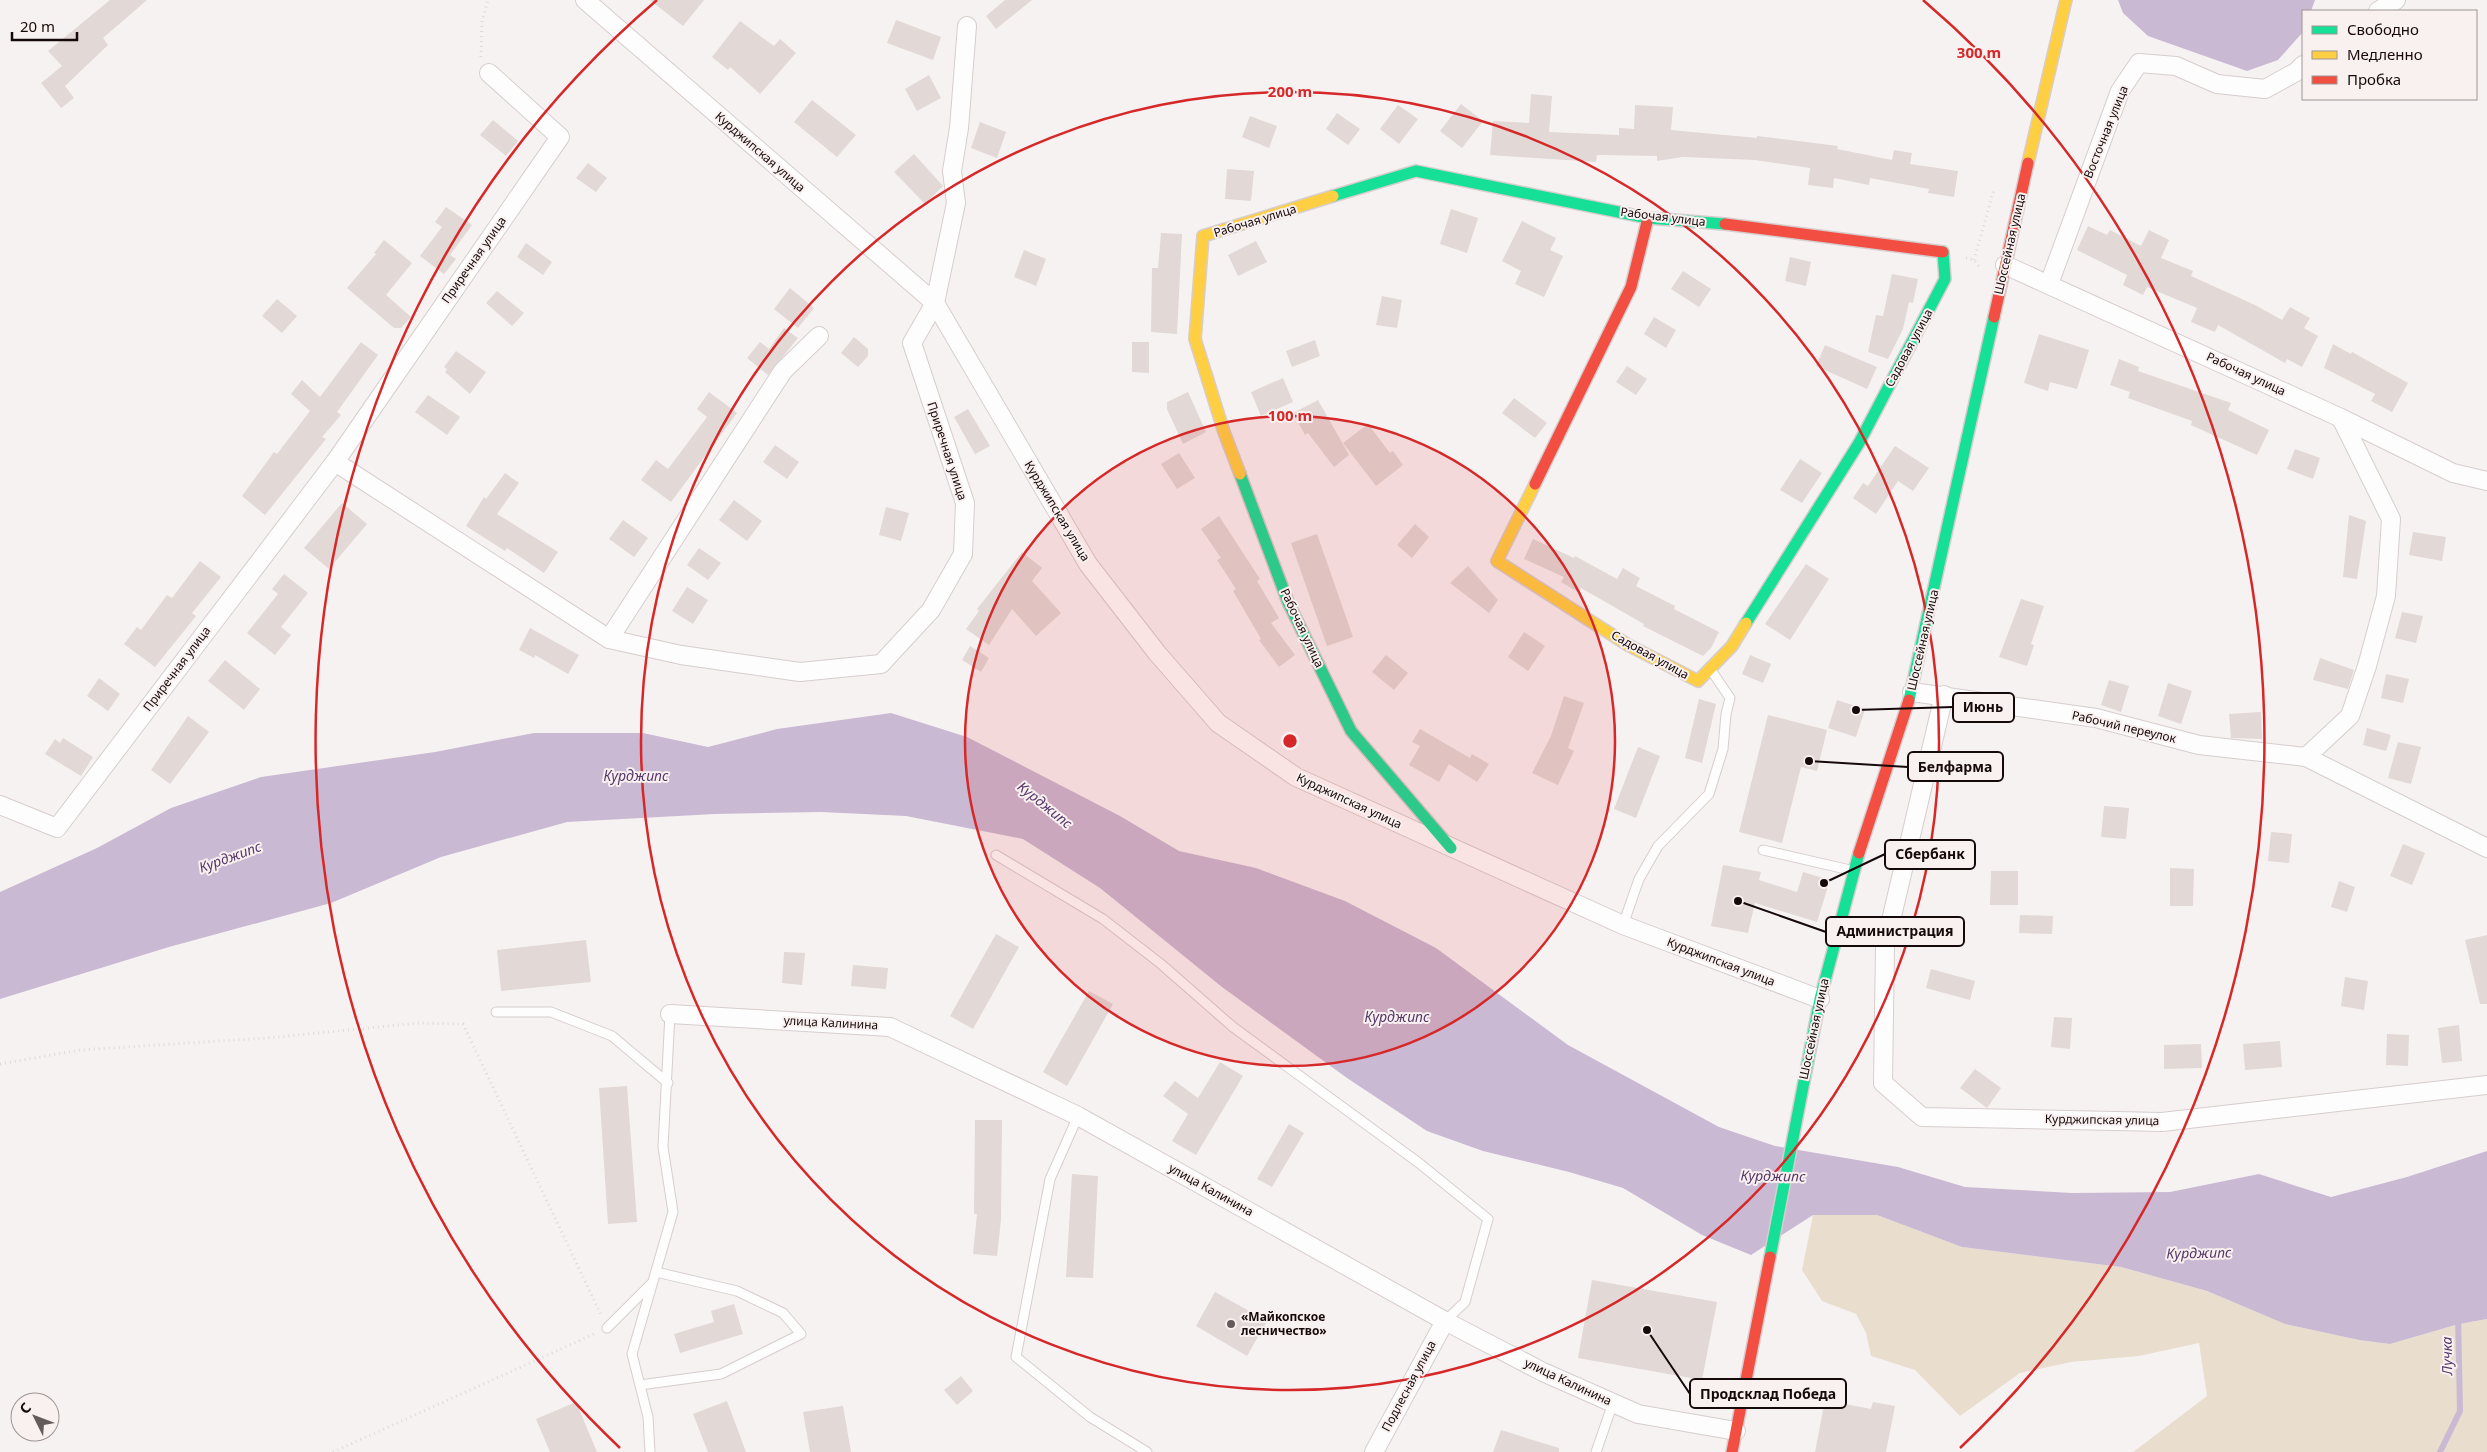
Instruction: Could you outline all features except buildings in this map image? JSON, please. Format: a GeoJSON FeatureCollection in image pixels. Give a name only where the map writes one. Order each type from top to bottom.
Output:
{"type":"FeatureCollection","features":[{"type":"Feature","properties":{"kind":"street","name":"Курджипская улица"},"geometry":{"type":"LineString","coordinates":[[585,0],[935,303],[1088,564],[1157,653],[1218,723],[1296,777],[1623,924],[1820,999]]}},
{"type":"Feature","properties":{"kind":"street","name":"Шоссейная улица"},"geometry":{"type":"LineString","coordinates":[[1732,1452],[1820,999],[1853,870],[1912,692],[2005,265],[2066,0]]}},
{"type":"Feature","properties":{"kind":"street"},"geometry":{"type":"LineString","coordinates":[[2380,10],[2396,0]]}},
{"type":"Feature","properties":{"kind":"street"},"geometry":{"type":"LineString","coordinates":[[935,303],[956,202],[952,171],[959,128],[967,26]]}},
{"type":"Feature","properties":{"kind":"street","name":"Восточная улица"},"geometry":{"type":"LineString","coordinates":[[2049,284],[2120,91],[2139,63],[2176,66],[2217,84],[2265,89],[2296,72],[2302,66]]}},
{"type":"Feature","properties":{"kind":"street","name":"Приречная улица"},"geometry":{"type":"LineString","coordinates":[[0,805],[57,828],[335,462],[560,137],[489,73]]}},
{"type":"Feature","properties":{"kind":"street","name":"Рабочая улица"},"geometry":{"type":"LineString","coordinates":[[1451,848],[1350,731],[1288,602],[1224,432],[1194,339],[1203,236],[1416,172],[1648,218],[1746,226],[1944,252]]}},
{"type":"Feature","properties":{"kind":"street","name":"Садовая улица"},"geometry":{"type":"LineString","coordinates":[[1648,218],[1631,287],[1497,561],[1628,645],[1698,681],[1732,646],[1859,443],[1945,279],[1944,252]]}},
{"type":"Feature","properties":{"kind":"street","name":"Рабочая улица"},"geometry":{"type":"LineString","coordinates":[[2005,265],[2341,418],[2454,473],[2487,481]]}},
{"type":"Feature","properties":{"kind":"street","name":"Приречная улица"},"geometry":{"type":"LineString","coordinates":[[335,462],[608,639],[681,655],[800,672],[881,664],[931,610],[963,554],[965,503],[912,342],[935,303]]}},
{"type":"Feature","properties":{"kind":"street"},"geometry":{"type":"LineString","coordinates":[[608,639],[783,371],[819,336]]}},
{"type":"Feature","properties":{"kind":"street"},"geometry":{"type":"LineString","coordinates":[[2306,757],[2350,716],[2367,666],[2386,596],[2391,519],[2341,418]]}},
{"type":"Feature","properties":{"kind":"street","name":"Рабочий переулок"},"geometry":{"type":"LineString","coordinates":[[1912,692],[1944,695],[2096,718],[2199,745],[2306,757],[2487,848]]}},
{"type":"Feature","properties":{"kind":"street","name":"Курджипская улица"},"geometry":{"type":"LineString","coordinates":[[1944,695],[1885,946],[1883,1083],[1922,1117],[2162,1122],[2487,1085]]}},
{"type":"Feature","properties":{"kind":"street","name":"улица Калинина"},"geometry":{"type":"LineString","coordinates":[[670,1014],[890,1027],[1078,1116],[1445,1321],[1543,1372],[1638,1414],[1736,1431]]}},
{"type":"Feature","properties":{"kind":"street","name":"Подлесная улица"},"geometry":{"type":"LineString","coordinates":[[1374,1452],[1445,1321]]}},
{"type":"Feature","properties":{"kind":"lane"},"geometry":{"type":"LineString","coordinates":[[1623,924],[1639,880],[1658,846],[1709,794],[1723,749],[1726,714],[1730,698],[1710,668]]}},
{"type":"Feature","properties":{"kind":"lane"},"geometry":{"type":"LineString","coordinates":[[1763,850],[1853,870]]}},
{"type":"Feature","properties":{"kind":"lane"},"geometry":{"type":"LineString","coordinates":[[996,855],[1103,920],[1160,964],[1233,1027],[1418,1163],[1488,1219],[1466,1302],[1445,1321]]}},
{"type":"Feature","properties":{"kind":"lane"},"geometry":{"type":"LineString","coordinates":[[496,1012],[550,1012],[612,1036],[668,1082]]}},
{"type":"Feature","properties":{"kind":"lane"},"geometry":{"type":"LineString","coordinates":[[650,1452],[648,1417],[632,1354],[673,1212],[663,1147],[668,1082],[670,1014]]}},
{"type":"Feature","properties":{"kind":"lane"},"geometry":{"type":"LineString","coordinates":[[1078,1116],[1050,1179],[1016,1357],[1090,1417],[1147,1452]]}},
{"type":"Feature","properties":{"kind":"lane"},"geometry":{"type":"LineString","coordinates":[[640,1385],[721,1374],[801,1334],[783,1313],[737,1291],[656,1272]]}},
{"type":"Feature","properties":{"kind":"lane"},"geometry":{"type":"LineString","coordinates":[[607,1328],[652,1283]]}},
{"type":"Feature","properties":{"kind":"lane"},"geometry":{"type":"LineString","coordinates":[[1596,1452],[1613,1403]]}},
{"type":"Feature","properties":{"kind":"path"},"geometry":{"type":"LineString","coordinates":[[488,0],[482,21],[480,54],[489,73]]}},
{"type":"Feature","properties":{"kind":"path"},"geometry":{"type":"LineString","coordinates":[[1974,260],[1994,189]]}},
{"type":"Feature","properties":{"kind":"path"},"geometry":{"type":"LineString","coordinates":[[1944,252],[1974,260],[1986,276],[1988,290],[2000,292]]}},
{"type":"Feature","properties":{"kind":"path"},"geometry":{"type":"LineString","coordinates":[[0,1064],[80,1050],[267,1038],[419,1023],[463,1024],[607,1328],[333,1452]]}},
{"type":"Feature","properties":{"kind":"shaded area"},"geometry":{"type":"Polygon","coordinates":[[[1813,1215],[1877,1215],[1962,1247],[2121,1267],[2207,1291],[2285,1324],[2359,1340],[2390,1344],[2459,1324],[2487,1319],[2487,1452],[2133,1452],[2207,1396],[2199,1343],[2139,1356],[2071,1362],[2020,1373],[1960,1416],[1915,1370],[1871,1356],[1866,1333],[1856,1314],[1822,1301],[1802,1270],[1813,1215]]]}},
{"type":"Feature","properties":{"kind":"water"},"geometry":{"type":"Polygon","coordinates":[[[2118,0],[2315,0],[2311,10],[2302,10],[2302,33],[2278,60],[2247,71],[2148,36],[2123,13],[2118,0]]]}},
{"type":"Feature","properties":{"kind":"water","name":"Курджипс"},"geometry":{"type":"Polygon","coordinates":[[[891,713],[967,737],[1120,816],[1179,851],[1256,868],[1345,901],[1436,948],[1568,1045],[1719,1127],[1775,1146],[1898,1167],[1965,1187],[2072,1193],[2170,1192],[2259,1174],[2331,1197],[2407,1177],[2487,1151],[2487,1319],[2459,1324],[2390,1344],[2359,1340],[2285,1324],[2207,1291],[2121,1267],[1962,1247],[1877,1215],[1813,1215],[1751,1255],[1702,1235],[1623,1188],[1569,1172],[1483,1151],[1427,1131],[1347,1078],[1222,987],[1100,888],[1023,839],[906,816],[821,812],[715,814],[567,822],[441,857],[331,903],[169,947],[0,999],[0,892],[97,848],[171,808],[261,777],[435,752],[534,733],[643,733],[708,747],[777,729],[891,713]]]}},
{"type":"Feature","properties":{"kind":"waterway","name":"Лучка"},"geometry":{"type":"LineString","coordinates":[[2440,1452],[2460,1411],[2458,1315]]}},
{"type":"Feature","properties":{"kind":"traffic: fast"},"geometry":{"type":"LineString","coordinates":[[1333,196],[1416,171],[1648,218],[1725,224]]}},
{"type":"Feature","properties":{"kind":"traffic: fast"},"geometry":{"type":"LineString","coordinates":[[1746,623],[1859,443],[1945,279],[1943,252]]}},
{"type":"Feature","properties":{"kind":"traffic: fast"},"geometry":{"type":"LineString","coordinates":[[1909,700],[1994,317]]}},
{"type":"Feature","properties":{"kind":"traffic: fast"},"geometry":{"type":"LineString","coordinates":[[1240,474],[1288,602],[1351,731],[1451,848]]}},
{"type":"Feature","properties":{"kind":"traffic: fast"},"geometry":{"type":"LineString","coordinates":[[1770,1257],[1820,999],[1859,853]]}},
{"type":"Feature","properties":{"kind":"traffic: slow"},"geometry":{"type":"LineString","coordinates":[[2028,163],[2066,0]]}},
{"type":"Feature","properties":{"kind":"traffic: slow"},"geometry":{"type":"LineString","coordinates":[[1240,474],[1224,432],[1195,339],[1203,236],[1333,196]]}},
{"type":"Feature","properties":{"kind":"traffic: slow"},"geometry":{"type":"LineString","coordinates":[[1535,484],[1497,561],[1628,645],[1698,681],[1732,646],[1746,623]]}},
{"type":"Feature","properties":{"kind":"traffic: jam"},"geometry":{"type":"LineString","coordinates":[[1994,317],[2028,163]]}},
{"type":"Feature","properties":{"kind":"traffic: jam"},"geometry":{"type":"LineString","coordinates":[[1535,484],[1631,287],[1648,218]]}},
{"type":"Feature","properties":{"kind":"traffic: jam"},"geometry":{"type":"LineString","coordinates":[[1725,224],[1943,252]]}},
{"type":"Feature","properties":{"kind":"traffic: jam"},"geometry":{"type":"LineString","coordinates":[[1859,853],[1909,700]]}},
{"type":"Feature","properties":{"kind":"traffic: jam"},"geometry":{"type":"LineString","coordinates":[[1732,1452],[1770,1257]]}},
{"type":"Feature","properties":{"kind":"place","name":"Июнь"},"geometry":{"type":"Point","coordinates":[1856,710]}},
{"type":"Feature","properties":{"kind":"place","name":"Белфарма"},"geometry":{"type":"Point","coordinates":[1809,761]}},
{"type":"Feature","properties":{"kind":"place","name":"Сбербанк"},"geometry":{"type":"Point","coordinates":[1824,883]}},
{"type":"Feature","properties":{"kind":"place","name":"Администрация"},"geometry":{"type":"Point","coordinates":[1738,901]}},
{"type":"Feature","properties":{"kind":"place","name":"«Майкопское лесничество»"},"geometry":{"type":"Point","coordinates":[1231,1324]}},
{"type":"Feature","properties":{"kind":"place","name":"Продсклад Победа"},"geometry":{"type":"Point","coordinates":[1647,1330]}}]}
